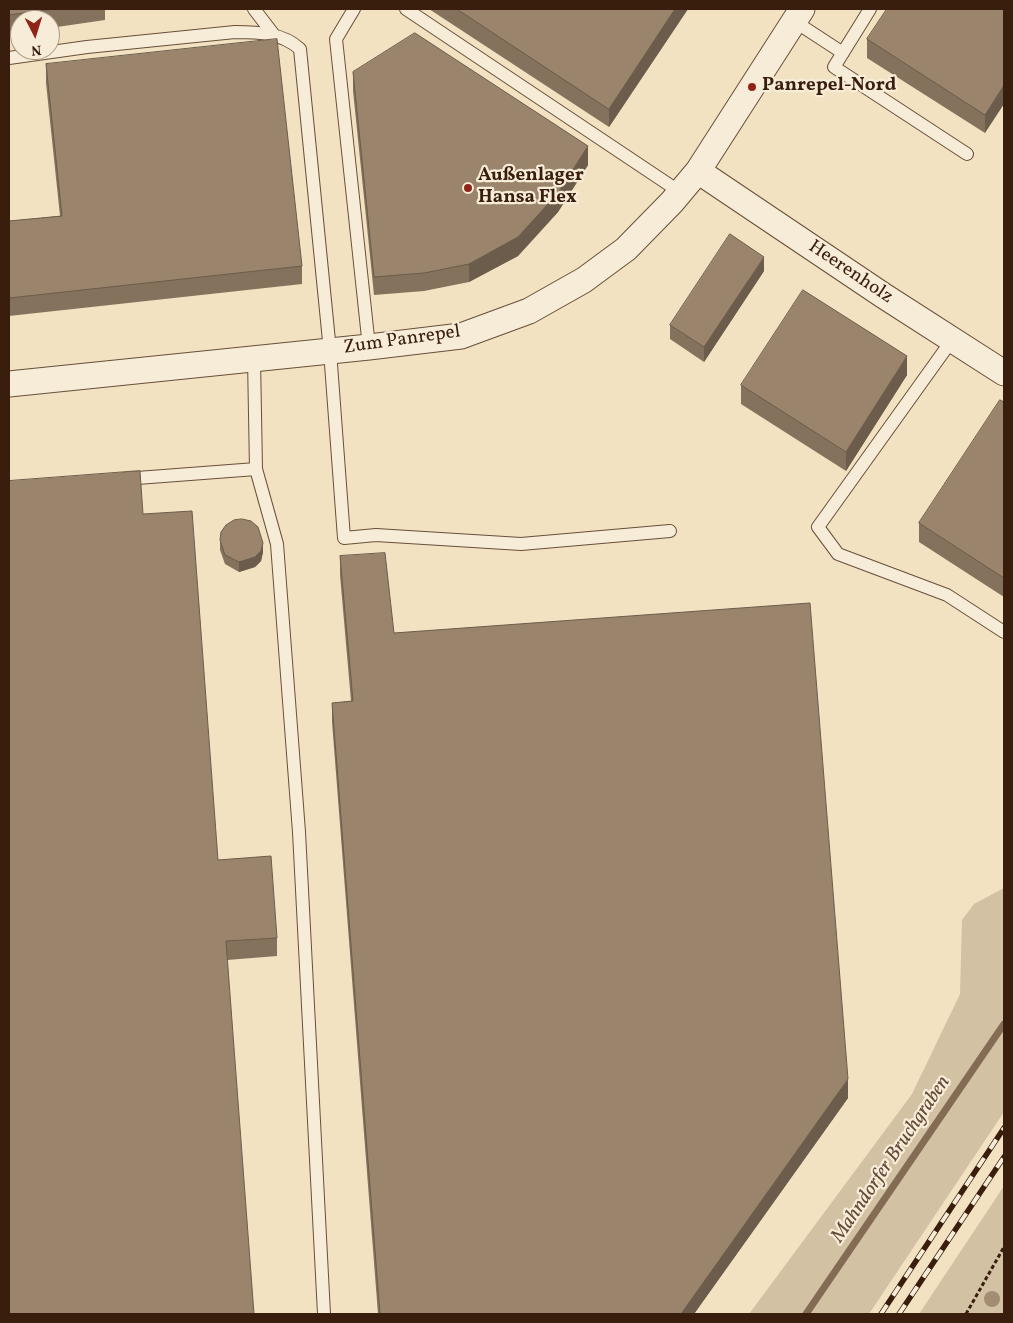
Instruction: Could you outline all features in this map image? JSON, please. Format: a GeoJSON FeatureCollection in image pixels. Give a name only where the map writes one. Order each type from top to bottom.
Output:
{"type":"FeatureCollection","features":[{"type":"Feature","properties":{"kind":"street","name":"Zum Panrepel"},"geometry":{"type":"LineString","coordinates":[[9,384],[461,336],[529,311],[584,280],[626,249],[680,192],[698,170],[798,15]]}},
{"type":"Feature","properties":{"kind":"street","name":"Heerenholz"},"geometry":{"type":"LineString","coordinates":[[698,170],[1004,373]]}},
{"type":"Feature","properties":{"kind":"lane"},"geometry":{"type":"LineString","coordinates":[[254,9],[274,35]]}},
{"type":"Feature","properties":{"kind":"lane"},"geometry":{"type":"LineString","coordinates":[[354,9],[336,39],[369,347]]}},
{"type":"Feature","properties":{"kind":"lane"},"geometry":{"type":"LineString","coordinates":[[406,9],[680,192]]}},
{"type":"Feature","properties":{"kind":"lane"},"geometry":{"type":"LineString","coordinates":[[870,9],[834,67],[967,154]]}},
{"type":"Feature","properties":{"kind":"lane"},"geometry":{"type":"LineString","coordinates":[[798,15],[843,53]]}},
{"type":"Feature","properties":{"kind":"lane"},"geometry":{"type":"LineString","coordinates":[[9,58],[87,47],[235,32],[256,32],[274,35],[292,41],[300,49],[330,351],[344,538],[376,535],[521,544],[670,531]]}},
{"type":"Feature","properties":{"kind":"lane"},"geometry":{"type":"LineString","coordinates":[[952,340],[818,527],[838,554],[947,595],[1004,632]]}},
{"type":"Feature","properties":{"kind":"lane"},"geometry":{"type":"LineString","coordinates":[[254,359],[256,468],[277,544],[299,832],[324,1314]]}},
{"type":"Feature","properties":{"kind":"lane"},"geometry":{"type":"LineString","coordinates":[[108,480],[256,468]]}},
{"type":"Feature","properties":{"kind":"path"},"geometry":{"type":"LineString","coordinates":[[966,1314],[1004,1247]]}},
{"type":"Feature","properties":{"kind":"shaded area"},"geometry":{"type":"Polygon","coordinates":[[[1004,888],[1004,1112],[869,1314],[749,1314],[912,1094],[960,994],[962,920],[974,904],[1004,888]]]}},
{"type":"Feature","properties":{"kind":"shaded area"},"geometry":{"type":"Polygon","coordinates":[[[1004,1186],[1004,1314],[919,1314],[1004,1186]]]}},
{"type":"Feature","properties":{"kind":"building"},"geometry":{"type":"Polygon","coordinates":[[[9,9],[54,9],[10,10],[9,15],[9,9]]]}},
{"type":"Feature","properties":{"kind":"building"},"geometry":{"type":"Polygon","coordinates":[[[457,9],[675,9],[609,109],[457,9]]]}},
{"type":"Feature","properties":{"kind":"building"},"geometry":{"type":"Polygon","coordinates":[[[887,9],[1004,9],[1004,85],[985,115],[867,39],[887,9]]]}},
{"type":"Feature","properties":{"kind":"building","name":"Außenlager Hansa Flex"},"geometry":{"type":"Polygon","coordinates":[[[415,33],[588,146],[558,193],[518,237],[469,264],[424,273],[374,277],[353,72],[415,33]]]}},
{"type":"Feature","properties":{"kind":"building"},"geometry":{"type":"Polygon","coordinates":[[[277,39],[302,266],[9,298],[9,221],[62,216],[46,64],[277,39]]]}},
{"type":"Feature","properties":{"kind":"building"},"geometry":{"type":"Polygon","coordinates":[[[730,234],[764,257],[704,347],[670,325],[730,234]]]}},
{"type":"Feature","properties":{"kind":"building"},"geometry":{"type":"Polygon","coordinates":[[[803,290],[907,356],[846,452],[741,385],[803,290]]]}},
{"type":"Feature","properties":{"kind":"building"},"geometry":{"type":"Polygon","coordinates":[[[1000,400],[1004,402],[1004,578],[919,523],[1000,400]]]}},
{"type":"Feature","properties":{"kind":"building"},"geometry":{"type":"Polygon","coordinates":[[[140,471],[143,514],[192,511],[218,860],[271,856],[277,938],[226,941],[254,1314],[9,1314],[9,481],[140,471]]]}},
{"type":"Feature","properties":{"kind":"building"},"geometry":{"type":"Polygon","coordinates":[[[234,520],[251,521],[258,527],[263,543],[261,551],[255,557],[239,562],[225,555],[220,540],[221,532],[226,525],[234,520]]]}},
{"type":"Feature","properties":{"kind":"building"},"geometry":{"type":"Polygon","coordinates":[[[385,553],[394,633],[810,603],[848,1079],[681,1314],[380,1314],[332,703],[353,701],[340,556],[385,553]]]}},
{"type":"Feature","properties":{"kind":"waterway","name":"Mahndorfer Bruchgraben"},"geometry":{"type":"LineString","coordinates":[[806,1314],[1004,1024]]}},
{"type":"Feature","properties":{"kind":"railway"},"geometry":{"type":"LineString","coordinates":[[881,1314],[1004,1128]]}},
{"type":"Feature","properties":{"kind":"railway"},"geometry":{"type":"LineString","coordinates":[[899,1314],[1004,1157]]}},
{"type":"Feature","properties":{"kind":"place","name":"Panrepel-Nord"},"geometry":{"type":"Point","coordinates":[752,87]}},
{"type":"Feature","properties":{"kind":"place","name":"Außenlager Hansa Flex"},"geometry":{"type":"Point","coordinates":[468,188]}}]}
